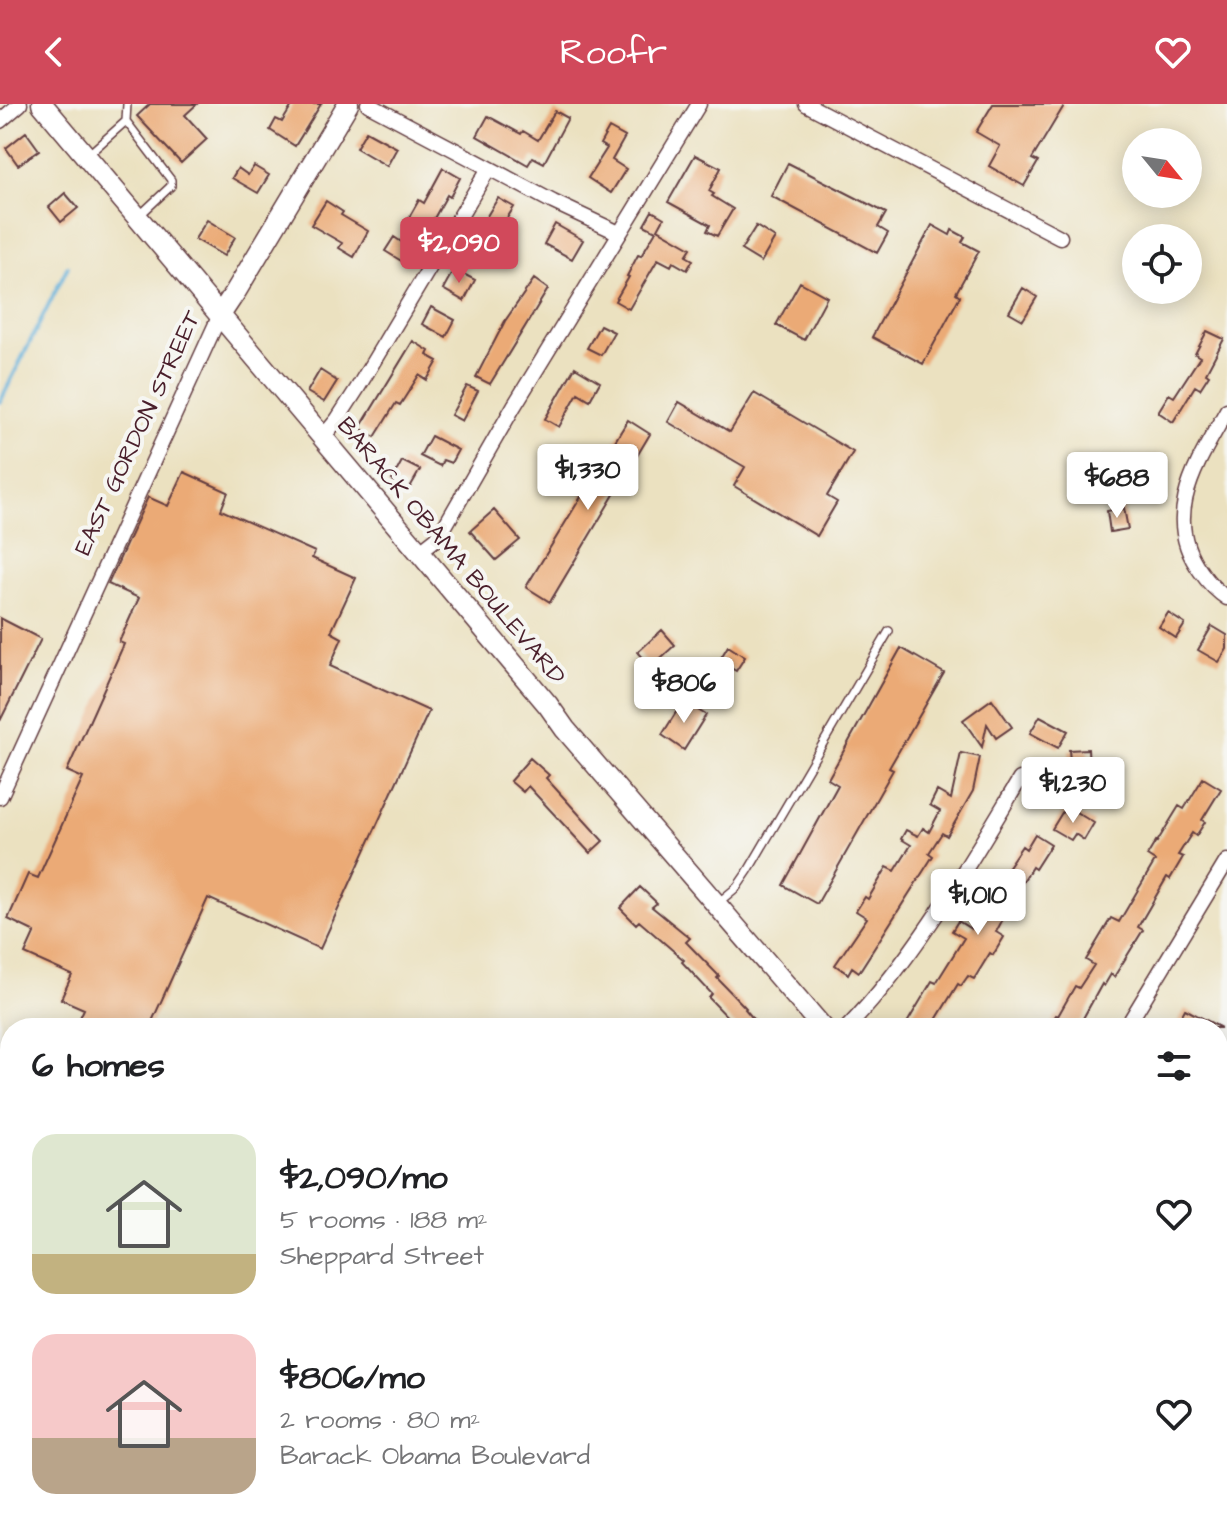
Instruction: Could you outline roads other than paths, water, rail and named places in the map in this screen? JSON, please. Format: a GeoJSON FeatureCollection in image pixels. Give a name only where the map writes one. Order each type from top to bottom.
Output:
{"type":"FeatureCollection","features":[{"type":"Feature","properties":{"kind":"main road","name":"BARACK OBAMA BOULEVARD"},"geometry":{"type":"LineString","coordinates":[[42,104],[565,729],[814,1018]]}},
{"type":"Feature","properties":{"kind":"main road","name":"EAST GORDON STREET"},"geometry":{"type":"LineString","coordinates":[[220,315],[348,104]]}},
{"type":"Feature","properties":{"kind":"street"},"geometry":{"type":"LineString","coordinates":[[0,121],[20,104]]}},
{"type":"Feature","properties":{"kind":"street"},"geometry":{"type":"LineString","coordinates":[[368,104],[553,202],[619,233]]}},
{"type":"Feature","properties":{"kind":"street"},"geometry":{"type":"LineString","coordinates":[[419,552],[437,538],[445,526],[514,406],[699,104]]}},
{"type":"Feature","properties":{"kind":"street"},"geometry":{"type":"LineString","coordinates":[[806,104],[1060,237]]}},
{"type":"Feature","properties":{"kind":"street"},"geometry":{"type":"LineString","coordinates":[[322,438],[357,389],[489,168]]}},
{"type":"Feature","properties":{"kind":"street","name":"EAST GORDON STREET"},"geometry":{"type":"LineString","coordinates":[[0,797],[220,315]]}},
{"type":"Feature","properties":{"kind":"street"},"geometry":{"type":"LineString","coordinates":[[1227,410],[1192,476],[1185,497],[1182,523],[1194,563],[1211,585],[1227,598]]}},
{"type":"Feature","properties":{"kind":"street"},"geometry":{"type":"LineString","coordinates":[[857,1018],[896,972],[1020,779]]}},
{"type":"Feature","properties":{"kind":"street"},"geometry":{"type":"LineString","coordinates":[[1132,1018],[1227,861]]}},
{"type":"Feature","properties":{"kind":"lane"},"geometry":{"type":"LineString","coordinates":[[127,104],[126,121],[171,180],[171,186],[138,218]]}},
{"type":"Feature","properties":{"kind":"lane"},"geometry":{"type":"LineString","coordinates":[[86,156],[126,121]]}},
{"type":"Feature","properties":{"kind":"lane"},"geometry":{"type":"LineString","coordinates":[[717,904],[737,887],[748,871],[889,631]]}},
{"type":"Feature","properties":{"kind":"waterway"},"geometry":{"type":"LineString","coordinates":[[0,402],[68,266]]}}]}
